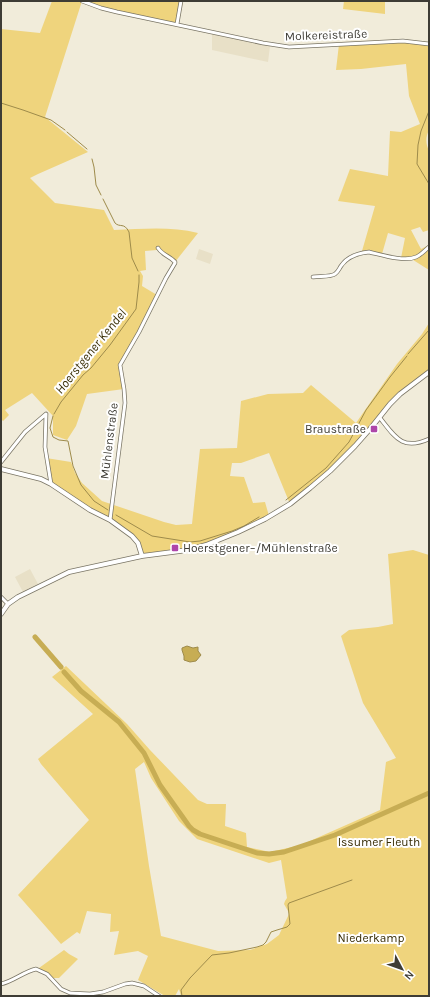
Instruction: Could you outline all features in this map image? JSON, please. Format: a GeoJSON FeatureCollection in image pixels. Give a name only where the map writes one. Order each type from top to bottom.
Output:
{"type":"FeatureCollection","features":[{"type":"Feature","properties":{"kind":"main road"},"geometry":{"type":"LineString","coordinates":[[1,614],[8,604],[18,597],[69,572],[142,556],[206,545],[238,532],[270,516],[290,504],[330,471],[355,446],[400,394],[429,372]]}},
{"type":"Feature","properties":{"kind":"main road"},"geometry":{"type":"LineString","coordinates":[[1,469],[41,479],[90,510],[110,520],[132,536],[138,543],[142,556]]}},
{"type":"Feature","properties":{"kind":"street","name":"Molkereistraße"},"geometry":{"type":"LineString","coordinates":[[82,1],[101,8],[263,43],[289,47],[403,40],[429,44]]}},
{"type":"Feature","properties":{"kind":"street"},"geometry":{"type":"LineString","coordinates":[[177,24],[181,1]]}},
{"type":"Feature","properties":{"kind":"street"},"geometry":{"type":"LineString","coordinates":[[313,277],[334,276],[347,260],[364,252],[410,258],[416,257],[429,247]]}},
{"type":"Feature","properties":{"kind":"street","name":"Mühlenstraße"},"geometry":{"type":"LineString","coordinates":[[110,520],[125,403],[120,365],[175,263],[158,248]]}},
{"type":"Feature","properties":{"kind":"street"},"geometry":{"type":"LineString","coordinates":[[1,462],[25,432],[47,413],[45,447],[51,484]]}},
{"type":"Feature","properties":{"kind":"street"},"geometry":{"type":"LineString","coordinates":[[380,418],[398,440],[406,443],[422,442],[429,439]]}},
{"type":"Feature","properties":{"kind":"street"},"geometry":{"type":"LineString","coordinates":[[1,598],[8,604]]}},
{"type":"Feature","properties":{"kind":"street"},"geometry":{"type":"LineString","coordinates":[[1,984],[9,982],[36,968],[47,974],[61,989],[70,993],[90,994],[103,992],[132,983],[144,986],[160,996]]}},
{"type":"Feature","properties":{"kind":"shaded area"},"geometry":{"type":"Polygon","coordinates":[[[212,33],[270,46],[268,62],[212,50],[212,33]]]}},
{"type":"Feature","properties":{"kind":"shaded area"},"geometry":{"type":"Polygon","coordinates":[[[199,249],[213,254],[210,264],[196,259],[199,249]]]}},
{"type":"Feature","properties":{"kind":"shaded area"},"geometry":{"type":"Polygon","coordinates":[[[30,569],[38,584],[23,592],[15,577],[30,569]]]}},
{"type":"Feature","properties":{"kind":"shaded area"},"geometry":{"type":"Polygon","coordinates":[[[187,646],[193,648],[198,647],[198,651],[201,655],[196,661],[190,662],[184,660],[182,648],[187,646]]]}},
{"type":"Feature","properties":{"kind":"green space"},"geometry":{"type":"Polygon","coordinates":[[[52,1],[82,1],[45,117],[88,152],[30,178],[55,203],[104,210],[114,230],[177,229],[198,233],[175,262],[159,249],[145,251],[146,270],[140,271],[143,276],[142,286],[157,295],[120,365],[124,389],[87,394],[76,426],[67,440],[53,435],[53,416],[32,393],[5,410],[9,415],[3,421],[1,419],[1,29],[40,33],[52,1]]]}},
{"type":"Feature","properties":{"kind":"green space"},"geometry":{"type":"Polygon","coordinates":[[[82,1],[183,1],[179,21],[172,23],[101,8],[82,1]]]}},
{"type":"Feature","properties":{"kind":"green space"},"geometry":{"type":"Polygon","coordinates":[[[344,1],[385,1],[385,14],[343,9],[344,1]]]}},
{"type":"Feature","properties":{"kind":"green space"},"geometry":{"type":"Polygon","coordinates":[[[403,41],[429,44],[429,130],[426,141],[429,151],[429,230],[423,232],[420,227],[411,230],[421,249],[429,245],[429,270],[410,258],[401,258],[405,238],[388,233],[382,254],[369,250],[362,251],[375,206],[338,201],[350,169],[388,176],[390,131],[401,132],[420,124],[409,96],[406,64],[336,70],[339,44],[403,41]]]}},
{"type":"Feature","properties":{"kind":"green space"},"geometry":{"type":"Polygon","coordinates":[[[429,323],[429,372],[400,395],[330,471],[290,504],[269,453],[241,463],[232,463],[230,476],[244,477],[253,503],[265,502],[269,516],[206,545],[188,550],[142,556],[138,543],[110,520],[90,510],[51,484],[46,458],[71,462],[75,473],[82,483],[102,501],[164,522],[176,525],[192,524],[200,449],[237,448],[241,401],[268,394],[303,393],[311,385],[356,423],[397,364],[422,334],[429,323]]]}},
{"type":"Feature","properties":{"kind":"green space","name":"Niederkamp"},"geometry":{"type":"Polygon","coordinates":[[[413,550],[429,555],[429,996],[181,996],[179,989],[175,996],[165,996],[138,980],[148,956],[138,951],[114,955],[119,931],[110,932],[111,914],[87,911],[80,934],[77,932],[61,944],[18,895],[89,820],[38,759],[93,714],[52,677],[66,666],[127,724],[198,800],[207,804],[226,804],[225,826],[246,833],[247,847],[270,852],[301,845],[380,810],[386,762],[396,758],[363,703],[341,636],[349,630],[393,624],[388,554],[413,550]],[[144,762],[135,769],[161,936],[218,951],[250,950],[267,944],[279,935],[289,914],[284,904],[287,898],[281,860],[269,863],[197,839],[179,821],[151,778],[144,762]]]}},
{"type":"Feature","properties":{"kind":"green space"},"geometry":{"type":"Polygon","coordinates":[[[64,950],[78,959],[59,978],[53,978],[39,968],[64,950]]]}},
{"type":"Feature","properties":{"kind":"waterway","name":"Hoerstgener Kendel"},"geometry":{"type":"LineString","coordinates":[[1,103],[51,120],[65,130]]}},
{"type":"Feature","properties":{"kind":"waterway","name":"Hoerstgener Kendel"},"geometry":{"type":"LineString","coordinates":[[429,111],[421,131],[418,145],[417,164],[429,184]]}},
{"type":"Feature","properties":{"kind":"waterway","name":"Hoerstgener Kendel"},"geometry":{"type":"LineString","coordinates":[[67,132],[87,149]]}},
{"type":"Feature","properties":{"kind":"waterway","name":"Hoerstgener Kendel"},"geometry":{"type":"LineString","coordinates":[[92,159],[96,185],[101,195]]}},
{"type":"Feature","properties":{"kind":"waterway","name":"Hoerstgener Kendel"},"geometry":{"type":"LineString","coordinates":[[103,199],[115,223],[124,226],[129,232],[132,258],[138,271]]}},
{"type":"Feature","properties":{"kind":"waterway","name":"Hoerstgener Kendel"},"geometry":{"type":"LineString","coordinates":[[54,414],[61,402],[110,345],[136,309],[139,275]]}},
{"type":"Feature","properties":{"kind":"waterway","name":"Hoerstgener Kendel"},"geometry":{"type":"LineString","coordinates":[[408,354],[429,330]]}},
{"type":"Feature","properties":{"kind":"waterway","name":"Hoerstgener Kendel"},"geometry":{"type":"LineString","coordinates":[[286,500],[326,468],[349,442],[366,410],[407,356]]}},
{"type":"Feature","properties":{"kind":"waterway","name":"Hoerstgener Kendel"},"geometry":{"type":"LineString","coordinates":[[53,416],[50,428],[53,437],[59,440],[68,441],[73,466],[81,485],[94,501],[108,510]]}},
{"type":"Feature","properties":{"kind":"waterway","name":"Hoerstgener Kendel"},"geometry":{"type":"LineString","coordinates":[[116,515],[152,536],[190,542],[200,541],[232,531],[259,517]]}},
{"type":"Feature","properties":{"kind":"waterway","name":"Issumer Fleuth"},"geometry":{"type":"LineString","coordinates":[[35,637],[61,667]]}},
{"type":"Feature","properties":{"kind":"waterway","name":"Issumer Fleuth"},"geometry":{"type":"LineString","coordinates":[[64,672],[81,691],[119,722],[144,753],[160,785],[193,830],[200,834],[257,853],[269,854],[284,852],[335,835],[429,793]]}},
{"type":"Feature","properties":{"kind":"waterway"},"geometry":{"type":"LineString","coordinates":[[182,996],[181,990],[190,978],[212,955],[229,953],[263,945],[271,932],[287,927],[290,924],[289,903],[352,880]]}},
{"type":"Feature","properties":{"kind":"place","name":"Braustraße"},"geometry":{"type":"Point","coordinates":[374,429]}},
{"type":"Feature","properties":{"kind":"place","name":"Hoerstgener−/Mühlenstraße"},"geometry":{"type":"Point","coordinates":[175,548]}}]}
